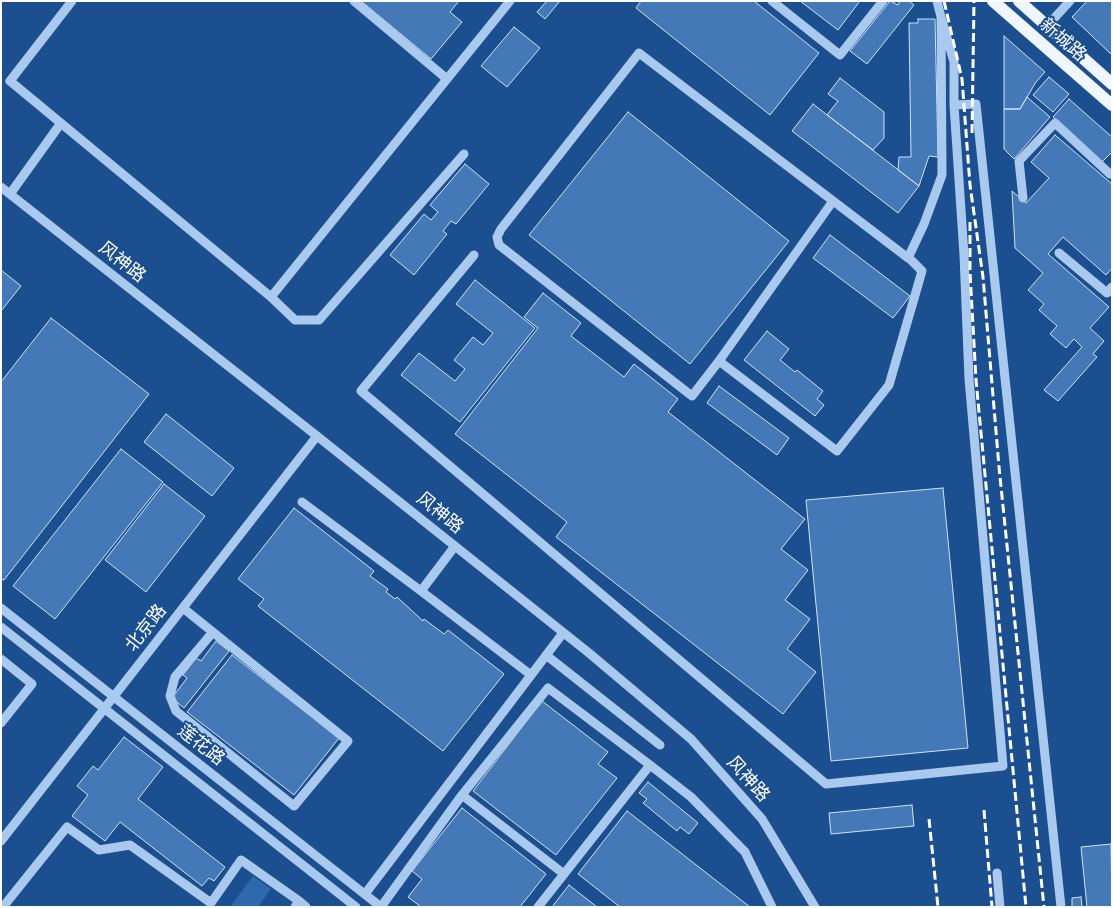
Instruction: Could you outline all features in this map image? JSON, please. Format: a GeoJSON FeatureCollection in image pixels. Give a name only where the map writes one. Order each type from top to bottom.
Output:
{"type":"FeatureCollection","features":[{"type":"Feature","properties":{"kind":"main road","name":"新城路"},"geometry":{"type":"LineString","coordinates":[[993,1],[1112,105]]}},
{"type":"Feature","properties":{"kind":"main road","name":"新城路"},"geometry":{"type":"LineString","coordinates":[[1019,1],[1111,82]]}},
{"type":"Feature","properties":{"kind":"street"},"geometry":{"type":"LineString","coordinates":[[72,1],[10,81],[270,297],[295,320],[319,320],[464,154]]}},
{"type":"Feature","properties":{"kind":"street"},"geometry":{"type":"LineString","coordinates":[[354,1],[447,79]]}},
{"type":"Feature","properties":{"kind":"street"},"geometry":{"type":"LineString","coordinates":[[270,297],[510,1]]}},
{"type":"Feature","properties":{"kind":"street"},"geometry":{"type":"LineString","coordinates":[[772,1],[840,55],[883,1]]}},
{"type":"Feature","properties":{"kind":"street"},"geometry":{"type":"LineString","coordinates":[[474,254],[361,391],[826,784],[1003,766],[969,379],[964,255],[954,105],[954,62],[938,1]]}},
{"type":"Feature","properties":{"kind":"street"},"geometry":{"type":"LineString","coordinates":[[1047,26],[1070,1]]}},
{"type":"Feature","properties":{"kind":"street"},"geometry":{"type":"LineString","coordinates":[[908,258],[924,224],[942,175],[941,17]]}},
{"type":"Feature","properties":{"kind":"street"},"geometry":{"type":"LineString","coordinates":[[720,360],[837,451],[889,385],[922,271],[908,258],[833,201],[638,53],[501,229],[497,237],[499,244],[692,396],[720,360],[833,201]]}},
{"type":"Feature","properties":{"kind":"street"},"geometry":{"type":"LineString","coordinates":[[954,105],[976,104],[1061,907]]}},
{"type":"Feature","properties":{"kind":"street"},"geometry":{"type":"LineString","coordinates":[[10,194],[61,123]]}},
{"type":"Feature","properties":{"kind":"street"},"geometry":{"type":"LineString","coordinates":[[1023,198],[1019,161],[1056,124],[1111,174]]}},
{"type":"Feature","properties":{"kind":"street","name":"风神路"},"geometry":{"type":"LineString","coordinates":[[1,187],[455,546],[691,739],[762,819],[815,907]]}},
{"type":"Feature","properties":{"kind":"street"},"geometry":{"type":"LineString","coordinates":[[1059,253],[1107,294],[1112,288]]}},
{"type":"Feature","properties":{"kind":"street","name":"北京路"},"geometry":{"type":"LineString","coordinates":[[1,841],[317,436]]}},
{"type":"Feature","properties":{"kind":"street"},"geometry":{"type":"LineString","coordinates":[[302,502],[531,675]]}},
{"type":"Feature","properties":{"kind":"street"},"geometry":{"type":"LineString","coordinates":[[421,591],[455,546]]}},
{"type":"Feature","properties":{"kind":"street","name":"莲花路"},"geometry":{"type":"LineString","coordinates":[[1,608],[381,907]]}},
{"type":"Feature","properties":{"kind":"street"},"geometry":{"type":"LineString","coordinates":[[183,608],[213,632],[348,741],[294,806],[176,711],[170,696],[175,677],[213,632]]}},
{"type":"Feature","properties":{"kind":"street","name":"莲花路"},"geometry":{"type":"LineString","coordinates":[[1,627],[356,907]]}},
{"type":"Feature","properties":{"kind":"street"},"geometry":{"type":"LineString","coordinates":[[365,894],[563,633]]}},
{"type":"Feature","properties":{"kind":"street"},"geometry":{"type":"LineString","coordinates":[[546,654],[660,746]]}},
{"type":"Feature","properties":{"kind":"street"},"geometry":{"type":"LineString","coordinates":[[1,659],[32,684],[1,723]]}},
{"type":"Feature","properties":{"kind":"street"},"geometry":{"type":"LineString","coordinates":[[381,907],[462,795],[548,688],[691,797],[745,852],[772,907]]}},
{"type":"Feature","properties":{"kind":"street"},"geometry":{"type":"LineString","coordinates":[[538,907],[650,765]]}},
{"type":"Feature","properties":{"kind":"street"},"geometry":{"type":"LineString","coordinates":[[462,795],[564,874]]}},
{"type":"Feature","properties":{"kind":"street"},"geometry":{"type":"LineString","coordinates":[[3,907],[67,827],[99,850],[130,845],[212,903],[241,860],[300,905]]}},
{"type":"Feature","properties":{"kind":"street"},"geometry":{"type":"LineString","coordinates":[[997,873],[1000,907]]}},
{"type":"Feature","properties":{"kind":"shaded area"},"geometry":{"type":"Polygon","coordinates":[[[253,876],[271,889],[258,907],[230,907],[253,876]]]}},
{"type":"Feature","properties":{"kind":"building"},"geometry":{"type":"Polygon","coordinates":[[[361,1],[459,1],[450,12],[462,22],[431,59],[361,1]]]}},
{"type":"Feature","properties":{"kind":"building"},"geometry":{"type":"Polygon","coordinates":[[[547,1],[560,1],[545,19],[537,12],[547,1]]]}},
{"type":"Feature","properties":{"kind":"building"},"geometry":{"type":"Polygon","coordinates":[[[641,1],[754,1],[819,53],[770,115],[636,8],[641,1]]]}},
{"type":"Feature","properties":{"kind":"building"},"geometry":{"type":"Polygon","coordinates":[[[800,1],[860,1],[838,30],[800,1]]]}},
{"type":"Feature","properties":{"kind":"building"},"geometry":{"type":"Polygon","coordinates":[[[890,1],[898,5],[900,1],[909,1],[914,5],[867,64],[850,51],[890,1]]]}},
{"type":"Feature","properties":{"kind":"building"},"geometry":{"type":"Polygon","coordinates":[[[1087,1],[1112,1],[1112,55],[1072,17],[1087,1]]]}},
{"type":"Feature","properties":{"kind":"building"},"geometry":{"type":"Polygon","coordinates":[[[918,19],[935,19],[938,157],[929,156],[919,186],[898,170],[899,157],[911,157],[909,23],[918,23],[918,19]]]}},
{"type":"Feature","properties":{"kind":"building"},"geometry":{"type":"Polygon","coordinates":[[[514,27],[540,48],[507,87],[481,66],[514,27]]]}},
{"type":"Feature","properties":{"kind":"building"},"geometry":{"type":"Polygon","coordinates":[[[1004,36],[1045,72],[1036,82],[1020,109],[1004,109],[1004,36]]]}},
{"type":"Feature","properties":{"kind":"building"},"geometry":{"type":"Polygon","coordinates":[[[1049,77],[1069,94],[1053,112],[1033,95],[1049,77]]]}},
{"type":"Feature","properties":{"kind":"building"},"geometry":{"type":"Polygon","coordinates":[[[840,78],[884,112],[884,138],[873,150],[827,115],[838,101],[828,94],[840,78]]]}},
{"type":"Feature","properties":{"kind":"building"},"geometry":{"type":"Polygon","coordinates":[[[1027,97],[1050,117],[1014,159],[1004,149],[1004,109],[1020,109],[1027,97]]]}},
{"type":"Feature","properties":{"kind":"building"},"geometry":{"type":"Polygon","coordinates":[[[1069,99],[1112,137],[1112,152],[1102,162],[1053,117],[1069,99]]]}},
{"type":"Feature","properties":{"kind":"building"},"geometry":{"type":"Polygon","coordinates":[[[813,104],[919,186],[898,213],[792,131],[813,104]]]}},
{"type":"Feature","properties":{"kind":"building"},"geometry":{"type":"Polygon","coordinates":[[[628,112],[789,241],[690,364],[529,235],[628,112]]]}},
{"type":"Feature","properties":{"kind":"building"},"geometry":{"type":"Polygon","coordinates":[[[1055,135],[1112,184],[1112,268],[1106,275],[1063,237],[1048,254],[1109,307],[1090,328],[1104,341],[1093,354],[1097,357],[1058,401],[1044,390],[1082,347],[1074,339],[1066,348],[1050,334],[1057,326],[1039,310],[1044,304],[1028,290],[1043,273],[1015,248],[1012,191],[1026,203],[1049,178],[1031,162],[1055,135]]]}},
{"type":"Feature","properties":{"kind":"building"},"geometry":{"type":"Polygon","coordinates":[[[465,164],[489,184],[456,224],[451,221],[443,231],[447,234],[414,275],[390,255],[424,214],[431,220],[438,212],[430,205],[465,164]]]}},
{"type":"Feature","properties":{"kind":"building"},"geometry":{"type":"Polygon","coordinates":[[[830,235],[910,296],[893,318],[813,258],[830,235]]]}},
{"type":"Feature","properties":{"kind":"building"},"geometry":{"type":"Polygon","coordinates":[[[1,270],[21,286],[1,311],[1,270]]]}},
{"type":"Feature","properties":{"kind":"building"},"geometry":{"type":"Polygon","coordinates":[[[475,280],[535,328],[460,422],[401,375],[419,353],[455,381],[465,369],[454,360],[473,337],[483,345],[493,333],[456,304],[475,280]]]}},
{"type":"Feature","properties":{"kind":"building"},"geometry":{"type":"Polygon","coordinates":[[[543,293],[581,323],[571,336],[624,377],[634,364],[678,399],[668,412],[805,519],[781,549],[808,570],[785,600],[810,619],[787,649],[816,672],[783,714],[556,537],[567,522],[455,434],[538,328],[524,317],[543,293]]]}},
{"type":"Feature","properties":{"kind":"building"},"geometry":{"type":"Polygon","coordinates":[[[51,318],[149,394],[4,580],[1,579],[1,382],[51,318]]]}},
{"type":"Feature","properties":{"kind":"building"},"geometry":{"type":"Polygon","coordinates":[[[767,331],[789,349],[780,360],[795,372],[797,370],[823,391],[817,399],[824,405],[815,416],[744,360],[767,331]]]}},
{"type":"Feature","properties":{"kind":"building"},"geometry":{"type":"Polygon","coordinates":[[[719,386],[789,438],[777,455],[707,403],[719,386]]]}},
{"type":"Feature","properties":{"kind":"building"},"geometry":{"type":"Polygon","coordinates":[[[166,414],[234,468],[212,496],[144,442],[166,414]]]}},
{"type":"Feature","properties":{"kind":"building"},"geometry":{"type":"Polygon","coordinates":[[[121,449],[163,482],[55,619],[13,586],[121,449]]]}},
{"type":"Feature","properties":{"kind":"building"},"geometry":{"type":"Polygon","coordinates":[[[164,484],[205,516],[146,592],[105,560],[164,484]]]}},
{"type":"Feature","properties":{"kind":"building"},"geometry":{"type":"Polygon","coordinates":[[[943,488],[968,748],[831,761],[806,500],[943,488]]]}},
{"type":"Feature","properties":{"kind":"building"},"geometry":{"type":"Polygon","coordinates":[[[294,508],[374,571],[370,576],[388,589],[386,592],[395,599],[397,597],[423,621],[424,619],[444,634],[448,630],[504,674],[443,751],[258,606],[264,599],[238,579],[294,508]]]}},
{"type":"Feature","properties":{"kind":"building"},"geometry":{"type":"Polygon","coordinates":[[[216,641],[229,651],[184,708],[172,698],[187,678],[183,675],[196,658],[201,661],[216,641]]]}},
{"type":"Feature","properties":{"kind":"building"},"geometry":{"type":"Polygon","coordinates":[[[232,655],[339,738],[294,795],[187,712],[232,655]]]}},
{"type":"Feature","properties":{"kind":"building"},"geometry":{"type":"Polygon","coordinates":[[[542,701],[608,752],[598,764],[617,778],[556,855],[473,791],[542,701]]]}},
{"type":"Feature","properties":{"kind":"building"},"geometry":{"type":"Polygon","coordinates":[[[124,737],[163,767],[138,799],[225,867],[214,881],[209,878],[202,886],[120,822],[105,841],[72,816],[88,795],[77,786],[93,766],[98,770],[124,737]]]}},
{"type":"Feature","properties":{"kind":"building"},"geometry":{"type":"Polygon","coordinates":[[[648,782],[698,823],[689,834],[680,827],[677,831],[643,803],[647,799],[639,793],[648,782]]]}},
{"type":"Feature","properties":{"kind":"building"},"geometry":{"type":"Polygon","coordinates":[[[912,805],[914,826],[831,834],[829,813],[912,805]]]}},
{"type":"Feature","properties":{"kind":"building"},"geometry":{"type":"Polygon","coordinates":[[[462,808],[546,874],[520,907],[421,907],[408,897],[422,879],[412,871],[462,808]]]}},
{"type":"Feature","properties":{"kind":"building"},"geometry":{"type":"Polygon","coordinates":[[[627,811],[750,907],[620,907],[578,874],[627,811]]]}},
{"type":"Feature","properties":{"kind":"building"},"geometry":{"type":"Polygon","coordinates":[[[1111,844],[1112,907],[1087,907],[1081,847],[1111,844]]]}},
{"type":"Feature","properties":{"kind":"building"},"geometry":{"type":"Polygon","coordinates":[[[569,885],[597,907],[552,907],[569,885]]]}},
{"type":"Feature","properties":{"kind":"building"},"geometry":{"type":"Polygon","coordinates":[[[1081,897],[1082,907],[1072,907],[1072,898],[1081,897]]]}},
{"type":"Feature","properties":{"kind":"railway"},"geometry":{"type":"LineString","coordinates":[[944,1],[962,79],[970,185],[983,277],[999,467],[1044,907]]}},
{"type":"Feature","properties":{"kind":"railway"},"geometry":{"type":"LineString","coordinates":[[972,133],[974,1]]}},
{"type":"Feature","properties":{"kind":"railway"},"geometry":{"type":"LineString","coordinates":[[970,222],[970,272],[976,380],[1026,907]]}},
{"type":"Feature","properties":{"kind":"railway"},"geometry":{"type":"LineString","coordinates":[[984,810],[992,907]]}},
{"type":"Feature","properties":{"kind":"railway"},"geometry":{"type":"LineString","coordinates":[[929,819],[938,907]]}}]}
